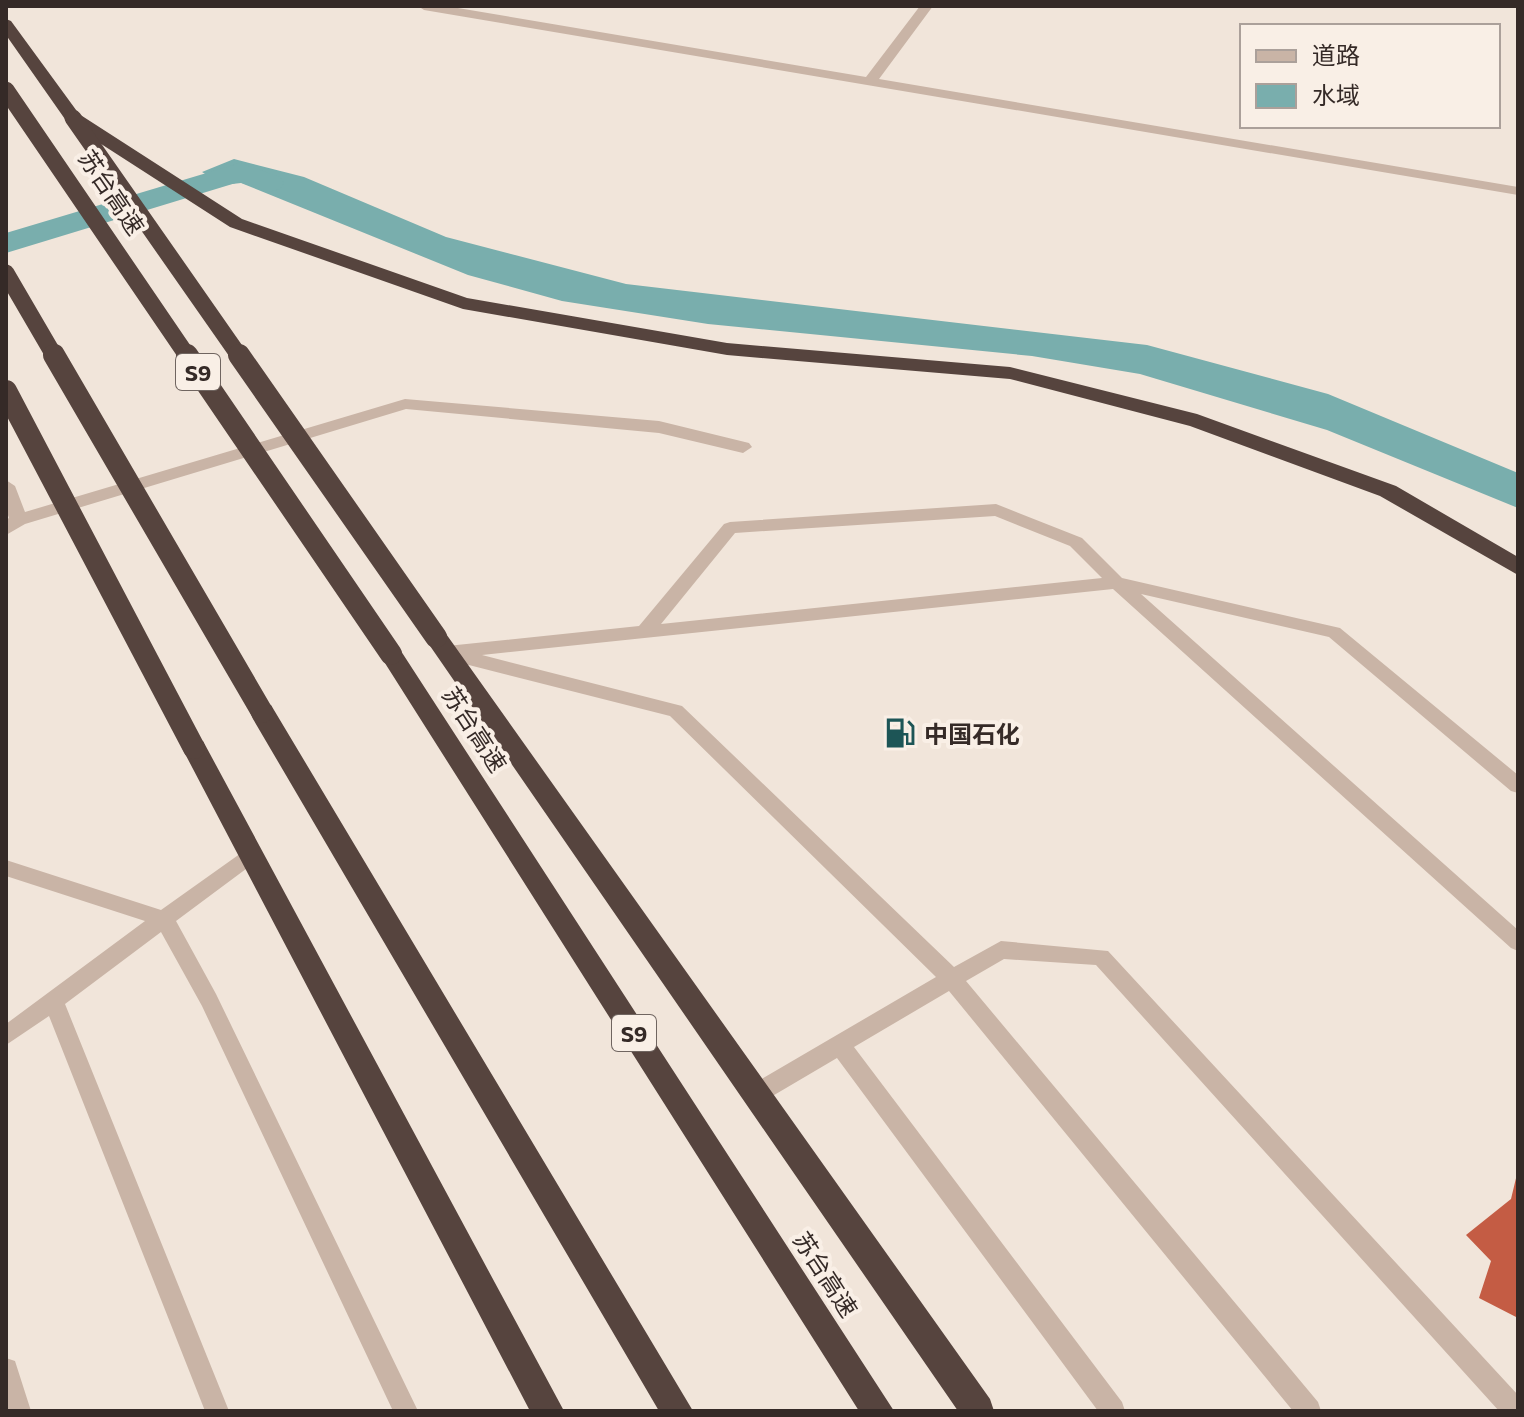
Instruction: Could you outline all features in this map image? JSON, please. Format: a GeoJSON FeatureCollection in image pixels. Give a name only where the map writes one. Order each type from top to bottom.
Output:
{"type":"FeatureCollection","features":[{"type":"Feature","properties":{"kind":"highway"},"geometry":{"type":"LineString","coordinates":[[6,24],[978,1411]]}},
{"type":"Feature","properties":{"kind":"highway","name":"苏台高速"},"geometry":{"type":"LineString","coordinates":[[6,90],[391,654],[878,1411]]}},
{"type":"Feature","properties":{"kind":"highway"},"geometry":{"type":"LineString","coordinates":[[73,118],[236,223],[463,303],[727,349],[1024,376],[1197,421],[1388,491],[1518,567]]}},
{"type":"Feature","properties":{"kind":"highway"},"geometry":{"type":"LineString","coordinates":[[6,273],[262,712],[677,1411]]}},
{"type":"Feature","properties":{"kind":"highway"},"geometry":{"type":"LineString","coordinates":[[6,391],[548,1411]]}},
{"type":"Feature","properties":{"kind":"street"},"geometry":{"type":"LineString","coordinates":[[424,6],[1518,191]]}},
{"type":"Feature","properties":{"kind":"street"},"geometry":{"type":"LineString","coordinates":[[870,81],[927,6]]}},
{"type":"Feature","properties":{"kind":"street"},"geometry":{"type":"LineString","coordinates":[[6,486],[12,524],[405,404],[659,427],[743,447]]}},
{"type":"Feature","properties":{"kind":"lane"},"geometry":{"type":"LineString","coordinates":[[644,632],[730,528],[996,510],[1076,542],[1117,583],[1518,942]]}},
{"type":"Feature","properties":{"kind":"lane"},"geometry":{"type":"LineString","coordinates":[[441,645],[644,632],[1117,583],[1334,632],[1518,786]]}},
{"type":"Feature","properties":{"kind":"lane"},"geometry":{"type":"LineString","coordinates":[[441,645],[676,711],[952,979],[1309,1411]]}},
{"type":"Feature","properties":{"kind":"lane"},"geometry":{"type":"LineString","coordinates":[[6,1036],[251,854]]}},
{"type":"Feature","properties":{"kind":"lane"},"geometry":{"type":"LineString","coordinates":[[6,868],[164,919],[209,1000],[398,1407]]}},
{"type":"Feature","properties":{"kind":"lane"},"geometry":{"type":"LineString","coordinates":[[756,1094],[1001,950],[1101,957],[1516,1411]]}},
{"type":"Feature","properties":{"kind":"lane"},"geometry":{"type":"LineString","coordinates":[[53,1001],[217,1411]]}},
{"type":"Feature","properties":{"kind":"lane"},"geometry":{"type":"LineString","coordinates":[[840,1045],[1113,1411]]}},
{"type":"Feature","properties":{"kind":"lane"},"geometry":{"type":"LineString","coordinates":[[6,1370],[19,1411]]}},
{"type":"Feature","properties":{"kind":"water"},"geometry":{"type":"Polygon","coordinates":[[[234,159],[304,177],[446,237],[626,284],[1147,345],[1328,394],[1518,473],[1518,508],[1327,430],[1140,374],[1032,356],[708,324],[562,301],[468,275],[241,183],[223,185],[202,172],[234,159]]]}},
{"type":"Feature","properties":{"kind":"building"},"geometry":{"type":"Polygon","coordinates":[[[1517,1174],[1518,1318],[1479,1298],[1491,1261],[1466,1235],[1511,1199],[1517,1174]]]}},
{"type":"Feature","properties":{"kind":"waterway"},"geometry":{"type":"LineString","coordinates":[[6,243],[240,172],[269,183]]}},
{"type":"Feature","properties":{"kind":"place","name":"中国石化"},"geometry":{"type":"Point","coordinates":[900,733]}}]}
